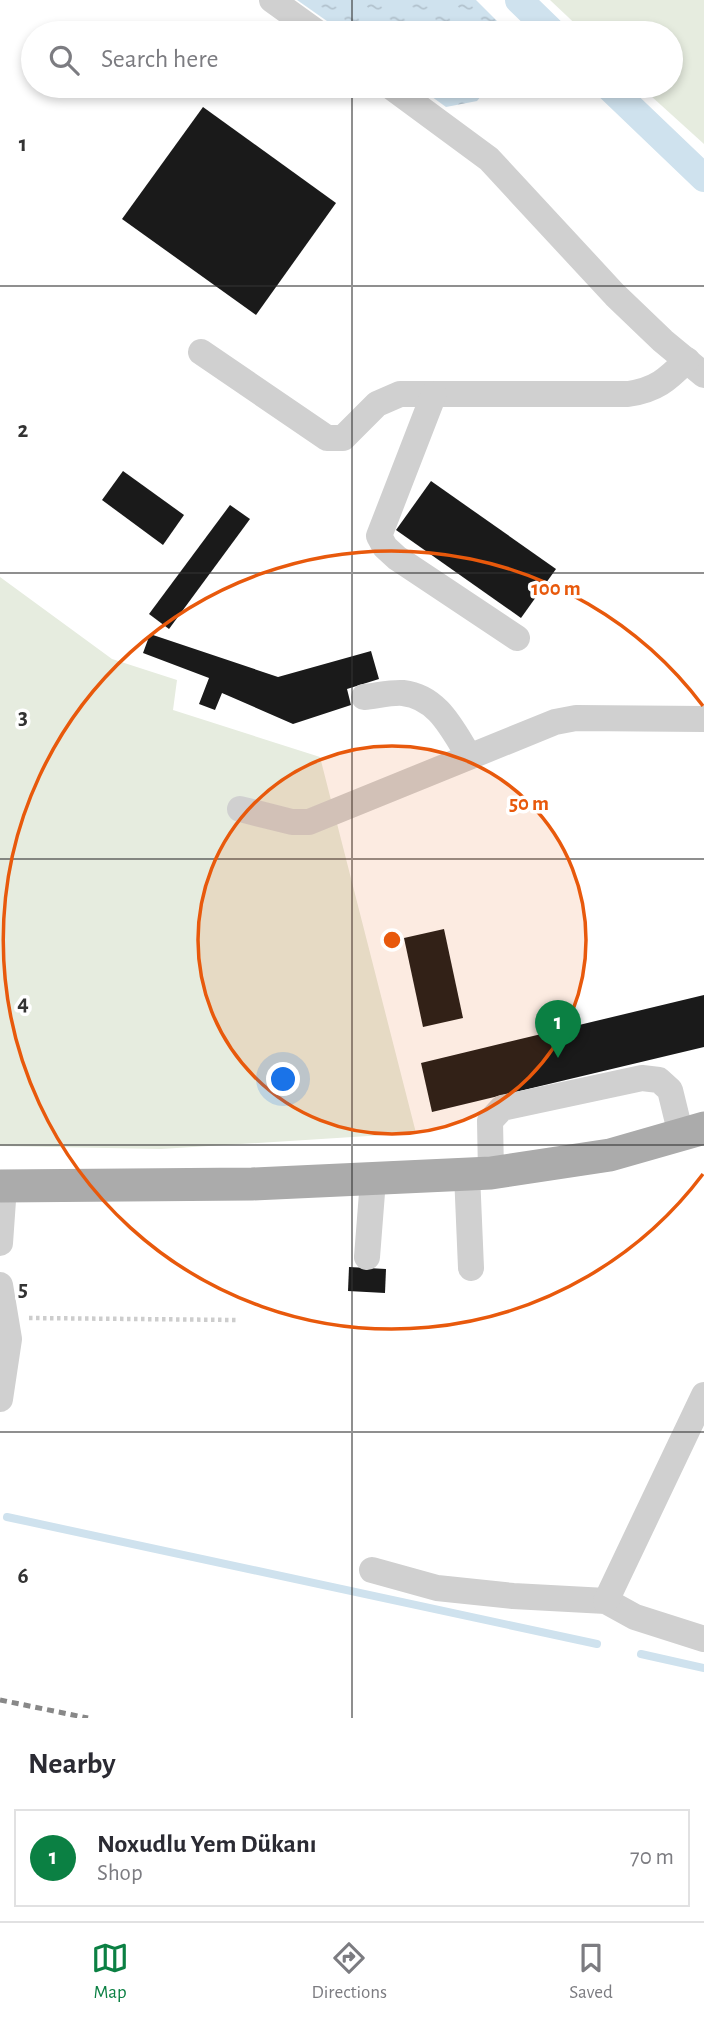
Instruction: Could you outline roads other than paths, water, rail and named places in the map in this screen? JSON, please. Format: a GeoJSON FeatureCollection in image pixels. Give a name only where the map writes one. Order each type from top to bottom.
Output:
{"type":"FeatureCollection","features":[{"type":"Feature","properties":{"kind":"main road"},"geometry":{"type":"LineString","coordinates":[[2,1186],[138,1187],[373,1180],[479,1173],[610,1155],[692,1131]]}},
{"type":"Feature","properties":{"kind":"street"},"geometry":{"type":"LineString","coordinates":[[272,0],[301,21]]}},
{"type":"Feature","properties":{"kind":"street"},"geometry":{"type":"LineString","coordinates":[[201,352],[327,438],[343,438],[377,404],[400,394],[628,394],[648,391],[695,367],[615,295],[489,159],[406,98]]}},
{"type":"Feature","properties":{"kind":"street"},"geometry":{"type":"LineString","coordinates":[[434,394],[379,536],[385,547],[397,558],[516,638]]}},
{"type":"Feature","properties":{"kind":"street"},"geometry":{"type":"LineString","coordinates":[[364,697],[402,692],[426,698],[441,713],[469,756]]}},
{"type":"Feature","properties":{"kind":"street"},"geometry":{"type":"LineString","coordinates":[[240,809],[292,822],[309,822],[534,729],[576,718],[704,719]]}},
{"type":"Feature","properties":{"kind":"street"},"geometry":{"type":"LineString","coordinates":[[471,1268],[479,1173],[491,1121],[502,1108],[642,1078],[659,1080],[670,1090],[692,1131]]}},
{"type":"Feature","properties":{"kind":"street"},"geometry":{"type":"LineString","coordinates":[[367,1257],[373,1180]]}},
{"type":"Feature","properties":{"kind":"street"},"geometry":{"type":"LineString","coordinates":[[0,1243],[2,1186]]}},
{"type":"Feature","properties":{"kind":"street"},"geometry":{"type":"LineString","coordinates":[[0,1285],[9,1339],[0,1399]]}},
{"type":"Feature","properties":{"kind":"street"},"geometry":{"type":"LineString","coordinates":[[606,1601],[704,1395]]}},
{"type":"Feature","properties":{"kind":"street"},"geometry":{"type":"LineString","coordinates":[[372,1570],[437,1588],[513,1596],[606,1601],[635,1617],[704,1639]]}},
{"type":"Feature","properties":{"kind":"water"},"geometry":{"type":"Polygon","coordinates":[[[297,0],[476,0],[497,21],[327,21],[297,0]]]}},
{"type":"Feature","properties":{"kind":"water"},"geometry":{"type":"Polygon","coordinates":[[[434,98],[479,98],[477,101],[446,107],[434,98]]]}},
{"type":"Feature","properties":{"kind":"waterway"},"geometry":{"type":"LineString","coordinates":[[519,0],[541,21]]}},
{"type":"Feature","properties":{"kind":"waterway"},"geometry":{"type":"LineString","coordinates":[[621,98],[704,178]]}},
{"type":"Feature","properties":{"kind":"waterway"},"geometry":{"type":"LineString","coordinates":[[7,1517],[597,1644]]}},
{"type":"Feature","properties":{"kind":"waterway"},"geometry":{"type":"LineString","coordinates":[[641,1654],[704,1668]]}},
{"type":"Feature","properties":{"kind":"railway"},"geometry":{"type":"LineString","coordinates":[[0,1700],[88,1718]]}},
{"type":"Feature","properties":{"kind":"place","name":"Noxudlu Yem Dükanı"},"geometry":{"type":"Point","coordinates":[558,1058]}}]}
